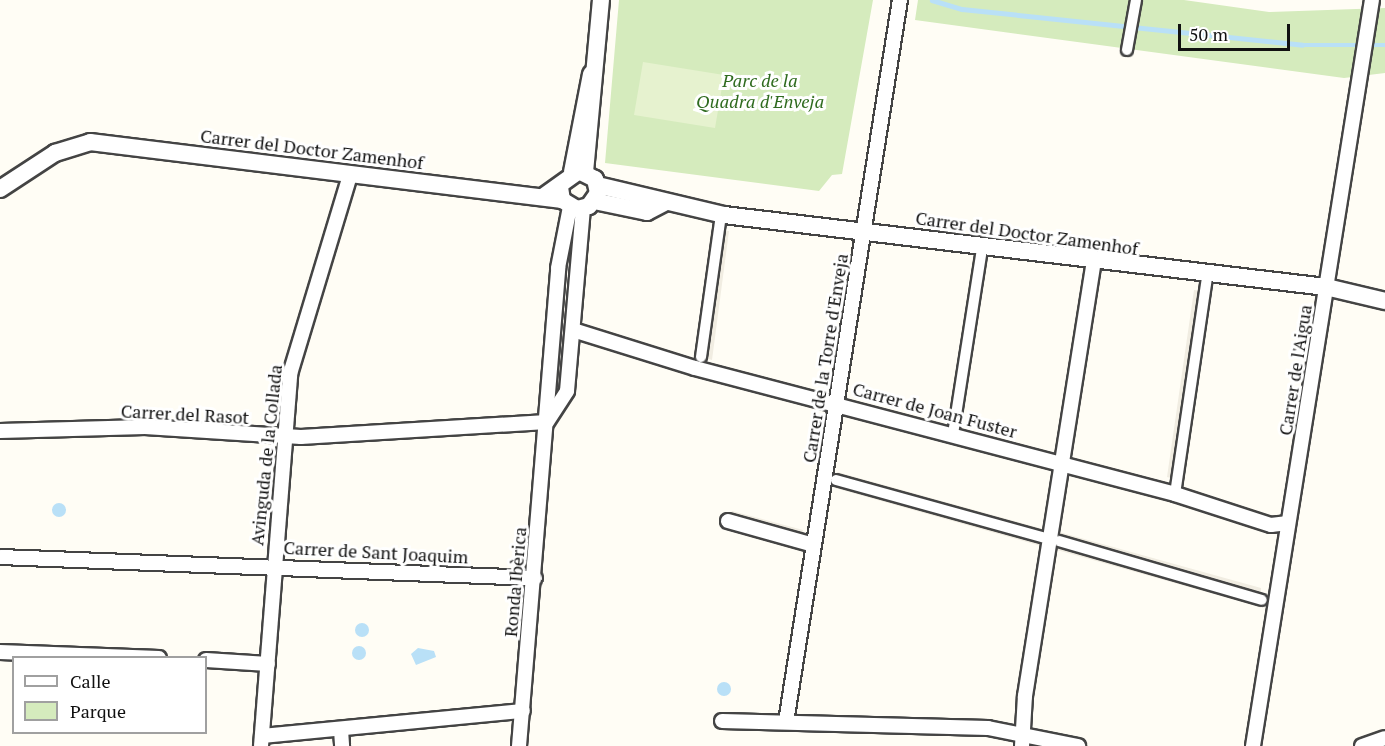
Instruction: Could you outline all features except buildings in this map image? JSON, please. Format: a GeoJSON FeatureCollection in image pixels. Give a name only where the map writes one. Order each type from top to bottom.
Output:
{"type":"FeatureCollection","features":[{"type":"Feature","properties":{"kind":"street"},"geometry":{"type":"LineString","coordinates":[[574,201],[595,65],[601,0]]}},
{"type":"Feature","properties":{"kind":"street","name":"Carrer de la Torre d'Enveja"},"geometry":{"type":"LineString","coordinates":[[786,722],[900,0]]}},
{"type":"Feature","properties":{"kind":"street"},"geometry":{"type":"LineString","coordinates":[[1127,50],[1136,0]]}},
{"type":"Feature","properties":{"kind":"street","name":"Carrer de l'Aigua"},"geometry":{"type":"LineString","coordinates":[[1253,746],[1371,5]]}},
{"type":"Feature","properties":{"kind":"street","name":"Carrer del Doctor Zamenhof"},"geometry":{"type":"LineString","coordinates":[[0,189],[25,169],[76,144],[118,143],[350,175],[574,201]]}},
{"type":"Feature","properties":{"kind":"street"},"geometry":{"type":"LineString","coordinates":[[574,201],[597,184],[579,172]]}},
{"type":"Feature","properties":{"kind":"street","name":"Avinguda de la Collada"},"geometry":{"type":"LineString","coordinates":[[261,741],[283,434],[290,374],[350,175]]}},
{"type":"Feature","properties":{"kind":"street","name":"Carrer del Doctor Zamenhof"},"geometry":{"type":"LineString","coordinates":[[597,184],[664,203],[721,214],[983,243],[1094,262],[1207,276],[1326,287],[1385,301]]}},
{"type":"Feature","properties":{"kind":"street"},"geometry":{"type":"LineString","coordinates":[[574,201],[647,212],[664,203]]}},
{"type":"Feature","properties":{"kind":"street","name":"Ronda Ibèrica"},"geometry":{"type":"LineString","coordinates":[[547,422],[567,391],[573,330],[574,201]]}},
{"type":"Feature","properties":{"kind":"street","name":"Ronda Ibèrica"},"geometry":{"type":"LineString","coordinates":[[519,746],[535,578],[558,268],[574,201]]}},
{"type":"Feature","properties":{"kind":"street"},"geometry":{"type":"LineString","coordinates":[[698,362],[721,214]]}},
{"type":"Feature","properties":{"kind":"street"},"geometry":{"type":"LineString","coordinates":[[953,434],[983,243]]}},
{"type":"Feature","properties":{"kind":"street"},"geometry":{"type":"LineString","coordinates":[[1022,740],[1094,262]]}},
{"type":"Feature","properties":{"kind":"street"},"geometry":{"type":"LineString","coordinates":[[1175,494],[1207,276]]}},
{"type":"Feature","properties":{"kind":"street","name":"Carrer de Joan Fuster"},"geometry":{"type":"LineString","coordinates":[[573,330],[698,362],[1175,494],[1271,525],[1288,523]]}},
{"type":"Feature","properties":{"kind":"street","name":"Carrer del Rasot"},"geometry":{"type":"LineString","coordinates":[[0,431],[145,427],[283,434],[547,422]]}},
{"type":"Feature","properties":{"kind":"street"},"geometry":{"type":"LineString","coordinates":[[836,480],[1042,537]]}},
{"type":"Feature","properties":{"kind":"street"},"geometry":{"type":"LineString","coordinates":[[728,521],[814,545]]}},
{"type":"Feature","properties":{"kind":"street"},"geometry":{"type":"LineString","coordinates":[[1059,542],[1262,600]]}},
{"type":"Feature","properties":{"kind":"street","name":"Carrer de Sant Joaquim"},"geometry":{"type":"LineString","coordinates":[[0,557],[274,565],[535,578]]}},
{"type":"Feature","properties":{"kind":"street"},"geometry":{"type":"LineString","coordinates":[[0,652],[127,656]]}},
{"type":"Feature","properties":{"kind":"street"},"geometry":{"type":"LineString","coordinates":[[207,660],[268,664]]}},
{"type":"Feature","properties":{"kind":"street"},"geometry":{"type":"LineString","coordinates":[[261,741],[341,730],[523,711]]}},
{"type":"Feature","properties":{"kind":"street"},"geometry":{"type":"LineString","coordinates":[[722,721],[988,728],[1022,740],[1078,746]]}},
{"type":"Feature","properties":{"kind":"street"},"geometry":{"type":"LineString","coordinates":[[341,730],[342,746]]}},
{"type":"Feature","properties":{"kind":"street"},"geometry":{"type":"LineString","coordinates":[[1362,746],[1385,738]]}},
{"type":"Feature","properties":{"kind":"green space","name":"Parc de la Quadra d'Enveja"},"geometry":{"type":"Polygon","coordinates":[[[619,0],[873,0],[842,174],[832,175],[819,191],[605,163],[619,0]]]}},
{"type":"Feature","properties":{"kind":"green space"},"geometry":{"type":"Polygon","coordinates":[[[918,0],[1184,0],[1269,12],[1385,8],[1385,73],[1344,78],[915,20],[918,0]]]}},
{"type":"Feature","properties":{"kind":"green space"},"geometry":{"type":"Polygon","coordinates":[[[643,62],[724,75],[715,128],[634,115],[643,62]]]}},
{"type":"Feature","properties":{"kind":"shaded area"},"geometry":{"type":"Polygon","coordinates":[[[711,230],[729,231],[712,360],[695,355],[711,230]]]}},
{"type":"Feature","properties":{"kind":"shaded area"},"geometry":{"type":"Polygon","coordinates":[[[971,271],[985,273],[962,418],[949,414],[971,271]]]}},
{"type":"Feature","properties":{"kind":"shaded area"},"geometry":{"type":"Polygon","coordinates":[[[1194,290],[1211,292],[1181,481],[1167,477],[1194,290]]]}},
{"type":"Feature","properties":{"kind":"shaded area"},"geometry":{"type":"Polygon","coordinates":[[[837,472],[1043,529],[1041,546],[835,488],[837,472]]]}},
{"type":"Feature","properties":{"kind":"shaded area"},"geometry":{"type":"Polygon","coordinates":[[[732,511],[803,530],[800,551],[730,530],[732,511]]]}},
{"type":"Feature","properties":{"kind":"shaded area"},"geometry":{"type":"Polygon","coordinates":[[[1059,532],[1261,588],[1260,607],[1057,550],[1059,532]]]}},
{"type":"Feature","properties":{"kind":"water"},"geometry":{"type":"Polygon","coordinates":[[[56,503],[62,503],[66,510],[62,517],[56,517],[52,513],[52,507],[56,503]]]}},
{"type":"Feature","properties":{"kind":"water"},"geometry":{"type":"Polygon","coordinates":[[[362,623],[367,625],[369,630],[367,635],[362,637],[357,635],[355,630],[357,625],[362,623]]]}},
{"type":"Feature","properties":{"kind":"water"},"geometry":{"type":"Polygon","coordinates":[[[359,646],[364,648],[366,653],[364,658],[359,660],[354,658],[352,653],[354,648],[359,646]]]}},
{"type":"Feature","properties":{"kind":"water"},"geometry":{"type":"Polygon","coordinates":[[[418,648],[434,651],[436,657],[416,665],[411,654],[418,648]]]}},
{"type":"Feature","properties":{"kind":"water"},"geometry":{"type":"Polygon","coordinates":[[[724,682],[729,684],[731,689],[729,694],[724,696],[719,694],[717,689],[719,684],[724,682]]]}},
{"type":"Feature","properties":{"kind":"waterway"},"geometry":{"type":"LineString","coordinates":[[932,0],[962,9],[1302,45],[1385,45]]}}]}
